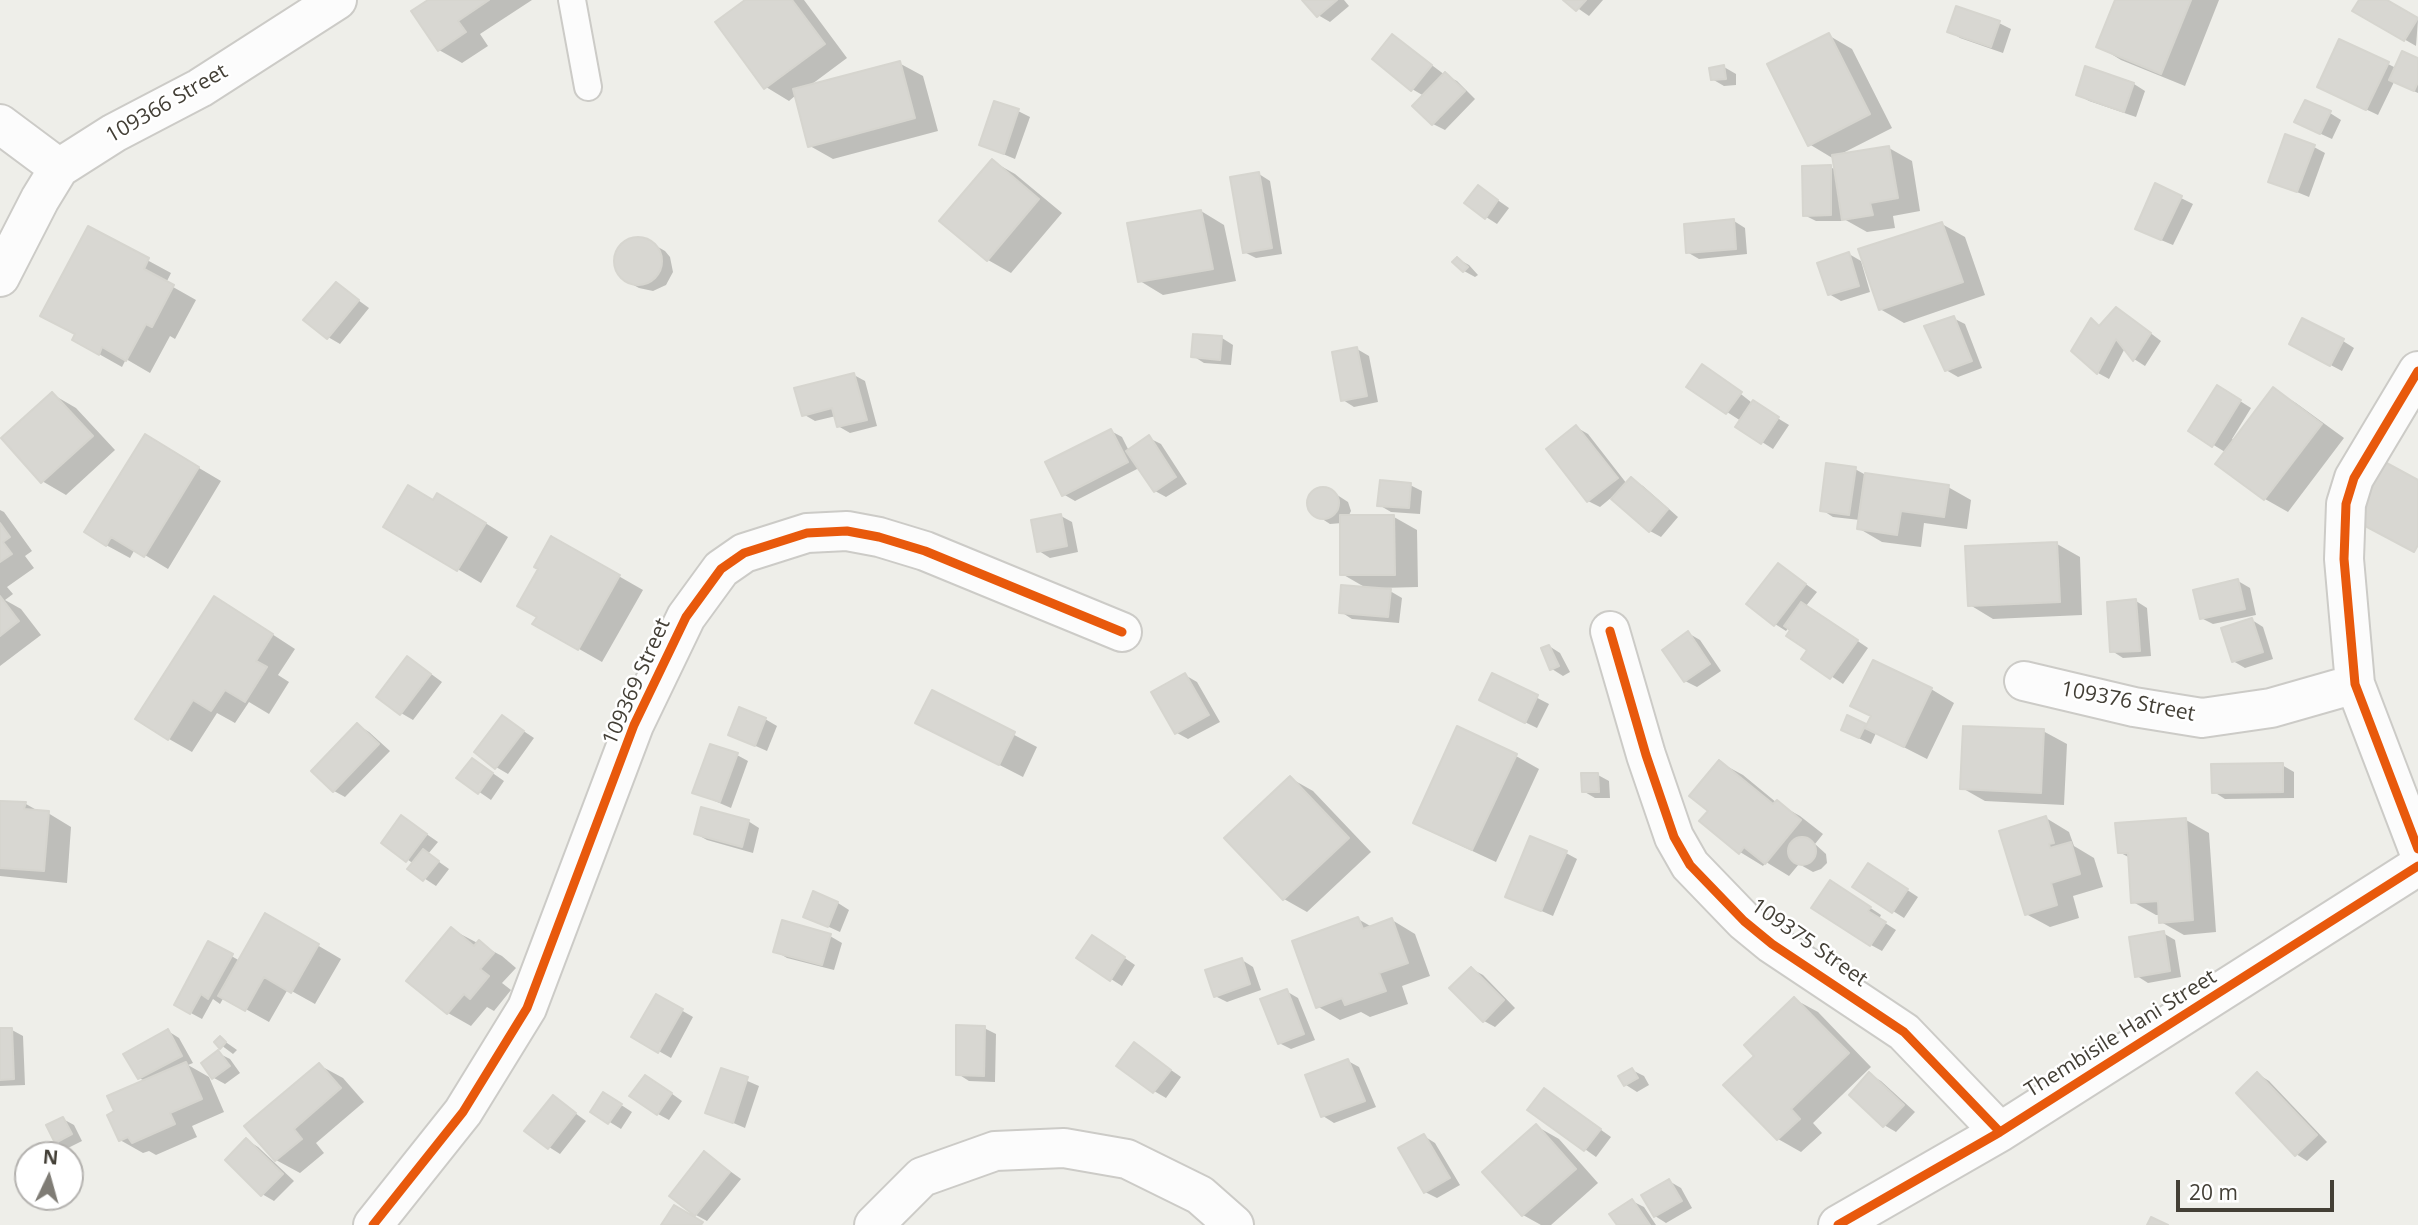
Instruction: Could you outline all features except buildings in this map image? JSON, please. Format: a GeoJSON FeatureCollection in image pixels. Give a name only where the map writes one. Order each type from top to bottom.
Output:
{"type":"FeatureCollection","features":[{"type":"Feature","properties":{"kind":"street","name":"109366 Street"},"geometry":{"type":"LineString","coordinates":[[59,168],[114,133],[200,88],[337,0]]}},
{"type":"Feature","properties":{"kind":"street"},"geometry":{"type":"LineString","coordinates":[[0,124],[59,168],[0,277]]}},
{"type":"Feature","properties":{"kind":"street"},"geometry":{"type":"LineString","coordinates":[[2418,371],[2354,478],[2346,504],[2344,559],[2355,684],[2418,849]]}},
{"type":"Feature","properties":{"kind":"street","name":"109369 Street"},"geometry":{"type":"LineString","coordinates":[[373,1225],[463,1112],[527,1008],[634,725],[686,617],[721,569],[744,553],[807,533],[847,531],[879,537],[925,551],[1122,632]]}},
{"type":"Feature","properties":{"kind":"street","name":"109375 Street"},"geometry":{"type":"LineString","coordinates":[[1610,631],[1646,755],[1674,838],[1690,865],[1744,921],[1772,944],[1904,1032],[2000,1132]]}},
{"type":"Feature","properties":{"kind":"street","name":"109376 Street"},"geometry":{"type":"LineString","coordinates":[[2024,681],[2134,707],[2202,718],[2271,708],[2355,684]]}},
{"type":"Feature","properties":{"kind":"street","name":"Thembisile Hani Street"},"geometry":{"type":"LineString","coordinates":[[1838,1225],[2000,1132],[2418,866]]}},
{"type":"Feature","properties":{"kind":"street"},"geometry":{"type":"LineString","coordinates":[[874,1225],[922,1177],[995,1151],[1064,1148],[1127,1159],[1199,1195],[1234,1225]]}},
{"type":"Feature","properties":{"kind":"lane"},"geometry":{"type":"LineString","coordinates":[[572,0],[588,87]]}},
{"type":"Feature","properties":{"kind":"cycle path"},"geometry":{"type":"LineString","coordinates":[[2418,371],[2354,478],[2346,504],[2344,559],[2355,684],[2418,849]]}},
{"type":"Feature","properties":{"kind":"cycle path"},"geometry":{"type":"LineString","coordinates":[[373,1225],[463,1112],[527,1008],[634,725],[686,617],[721,569],[744,553],[807,533],[847,531],[879,537],[925,551],[1122,632]]}},
{"type":"Feature","properties":{"kind":"cycle path"},"geometry":{"type":"LineString","coordinates":[[1610,631],[1646,755],[1674,837],[1690,865],[1744,921],[1772,944],[1904,1032],[2000,1132]]}},
{"type":"Feature","properties":{"kind":"cycle path"},"geometry":{"type":"LineString","coordinates":[[1838,1225],[2000,1132],[2418,866]]}}]}
